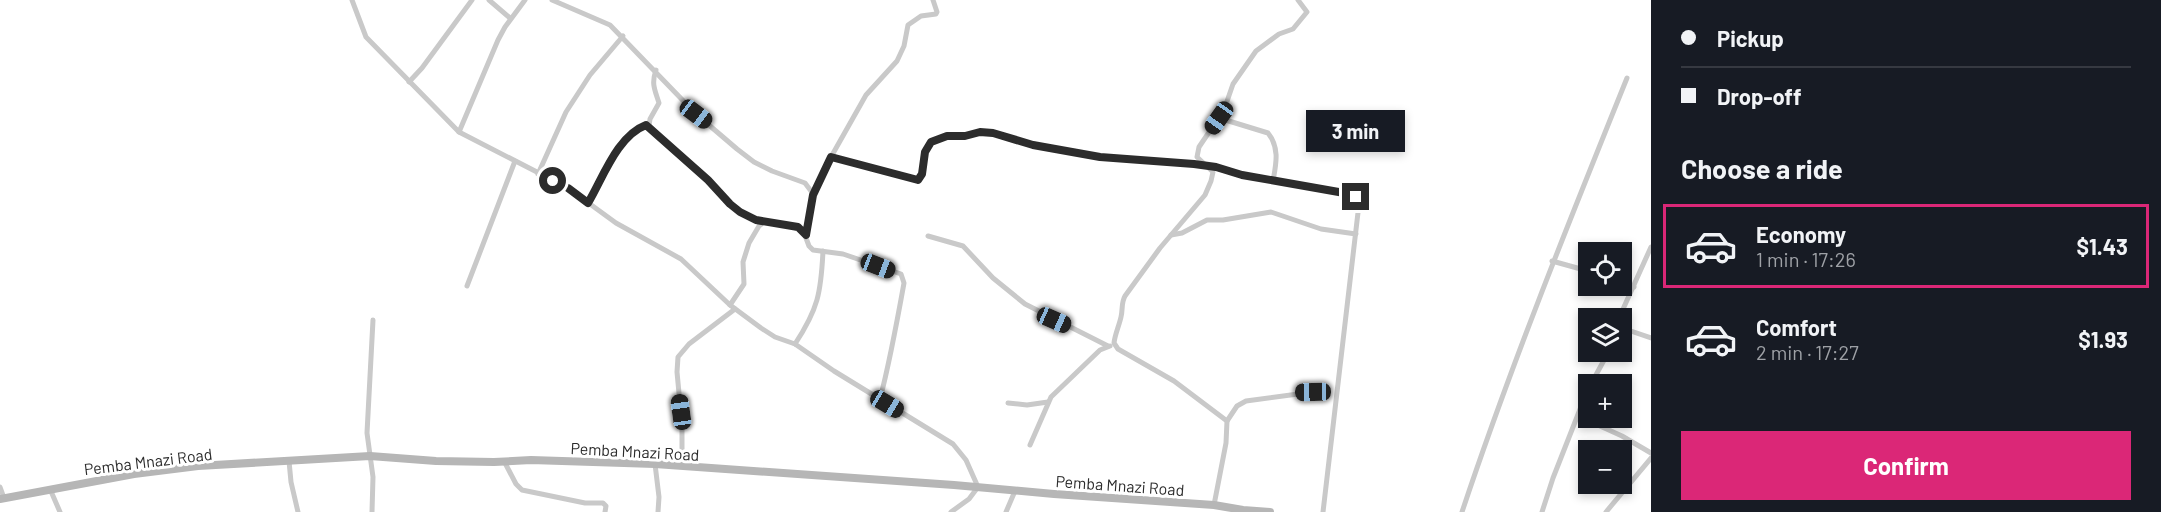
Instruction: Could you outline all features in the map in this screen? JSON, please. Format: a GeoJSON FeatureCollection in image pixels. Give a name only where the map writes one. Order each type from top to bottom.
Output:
{"type":"FeatureCollection","features":[{"type":"Feature","properties":{"kind":"main road","name":"Pemba Mnazi Road"},"geometry":{"type":"LineString","coordinates":[[2,498],[50,488],[198,466],[370,456],[436,461],[531,460],[655,464],[1214,505],[1244,511],[1270,512]]}},
{"type":"Feature","properties":{"kind":"street"},"geometry":{"type":"LineString","coordinates":[[351,0],[366,37],[459,132],[568,188],[616,223],[681,260],[733,307],[768,333],[795,344],[834,371],[953,444],[966,460],[978,487],[969,500],[951,512]]}},
{"type":"Feature","properties":{"kind":"street"},"geometry":{"type":"LineString","coordinates":[[409,82],[472,0]]}},
{"type":"Feature","properties":{"kind":"street"},"geometry":{"type":"LineString","coordinates":[[489,0],[510,18]]}},
{"type":"Feature","properties":{"kind":"street"},"geometry":{"type":"LineString","coordinates":[[459,132],[498,40],[510,18],[525,0]]}},
{"type":"Feature","properties":{"kind":"street"},"geometry":{"type":"LineString","coordinates":[[552,0],[603,22],[623,36],[696,114],[737,149],[754,162],[805,183],[813,195]]}},
{"type":"Feature","properties":{"kind":"street"},"geometry":{"type":"LineString","coordinates":[[880,399],[886,378],[904,283],[903,278],[901,274],[843,254],[813,250],[809,246],[806,235],[813,195],[831,157],[866,95],[897,61],[904,46],[908,25],[921,16],[936,14],[933,0]]}},
{"type":"Feature","properties":{"kind":"street"},"geometry":{"type":"LineString","coordinates":[[1112,346],[1121,317],[1123,298],[1205,195],[1213,174],[1208,166],[1198,159],[1196,153],[1229,100],[1233,84],[1256,51],[1279,34],[1293,30],[1307,14],[1298,0]]}},
{"type":"Feature","properties":{"kind":"street"},"geometry":{"type":"LineString","coordinates":[[538,174],[566,112],[590,75],[623,36]]}},
{"type":"Feature","properties":{"kind":"street"},"geometry":{"type":"LineString","coordinates":[[649,126],[650,119],[659,103],[653,88],[656,70]]}},
{"type":"Feature","properties":{"kind":"street"},"geometry":{"type":"LineString","coordinates":[[1462,512],[1480,456],[1552,261],[1627,78]]}},
{"type":"Feature","properties":{"kind":"street"},"geometry":{"type":"LineString","coordinates":[[1219,118],[1268,133],[1276,152],[1273,180]]}},
{"type":"Feature","properties":{"kind":"street"},"geometry":{"type":"LineString","coordinates":[[588,203],[617,151],[637,129],[644,125],[649,126],[708,180],[730,204],[749,217],[764,222],[798,227],[806,235]]}},
{"type":"Feature","properties":{"kind":"street"},"geometry":{"type":"LineString","coordinates":[[831,157],[918,180],[922,174],[925,152],[931,142],[947,136],[965,136],[980,132],[993,133],[1033,145],[1100,157],[1152,159],[1208,166],[1356,197],[1359,204],[1356,234],[1323,512]]}},
{"type":"Feature","properties":{"kind":"street"},"geometry":{"type":"LineString","coordinates":[[467,286],[515,161]]}},
{"type":"Feature","properties":{"kind":"street"},"geometry":{"type":"LineString","coordinates":[[1171,235],[1182,233],[1207,220],[1223,220],[1271,212],[1321,230],[1356,234]]}},
{"type":"Feature","properties":{"kind":"street"},"geometry":{"type":"LineString","coordinates":[[682,466],[678,357],[689,344],[733,307],[744,284],[744,255],[754,233],[764,222]]}},
{"type":"Feature","properties":{"kind":"street"},"geometry":{"type":"LineString","coordinates":[[928,236],[963,246],[993,278],[1025,304],[1112,346],[1174,381],[1227,421]]}},
{"type":"Feature","properties":{"kind":"street"},"geometry":{"type":"LineString","coordinates":[[1624,308],[1651,247]]}},
{"type":"Feature","properties":{"kind":"street"},"geometry":{"type":"LineString","coordinates":[[795,344],[818,303],[824,251]]}},
{"type":"Feature","properties":{"kind":"street"},"geometry":{"type":"LineString","coordinates":[[1552,261],[1578,268]]}},
{"type":"Feature","properties":{"kind":"street"},"geometry":{"type":"LineString","coordinates":[[372,512],[373,477],[367,433],[373,320]]}},
{"type":"Feature","properties":{"kind":"street"},"geometry":{"type":"LineString","coordinates":[[1632,331],[1651,338]]}},
{"type":"Feature","properties":{"kind":"street"},"geometry":{"type":"LineString","coordinates":[[1030,444],[1048,402],[1100,350],[1112,346]]}},
{"type":"Feature","properties":{"kind":"street"},"geometry":{"type":"LineString","coordinates":[[1214,505],[1226,443],[1227,421],[1237,406],[1246,401],[1313,392]]}},
{"type":"Feature","properties":{"kind":"street"},"geometry":{"type":"LineString","coordinates":[[1008,403],[1027,405],[1048,402]]}},
{"type":"Feature","properties":{"kind":"street"},"geometry":{"type":"LineString","coordinates":[[1542,512],[1578,416]]}},
{"type":"Feature","properties":{"kind":"street"},"geometry":{"type":"LineString","coordinates":[[1604,428],[1651,453]]}},
{"type":"Feature","properties":{"kind":"street"},"geometry":{"type":"LineString","coordinates":[[1606,512],[1651,458]]}},
{"type":"Feature","properties":{"kind":"street"},"geometry":{"type":"LineString","coordinates":[[289,461],[298,512]]}},
{"type":"Feature","properties":{"kind":"street"},"geometry":{"type":"LineString","coordinates":[[504,461],[516,484],[522,490],[585,503],[603,503],[606,506],[605,512]]}},
{"type":"Feature","properties":{"kind":"street"},"geometry":{"type":"LineString","coordinates":[[655,464],[659,497],[658,512]]}},
{"type":"Feature","properties":{"kind":"street"},"geometry":{"type":"LineString","coordinates":[[0,487],[2,498]]}},
{"type":"Feature","properties":{"kind":"street"},"geometry":{"type":"LineString","coordinates":[[50,488],[60,512]]}},
{"type":"Feature","properties":{"kind":"street"},"geometry":{"type":"LineString","coordinates":[[1006,512],[1015,491]]}},
{"type":"Feature","properties":{"kind":"route"},"geometry":{"type":"LineString","coordinates":[[553,181],[568,188],[588,203],[617,151],[637,129],[646,125],[740,212],[756,220],[798,227],[806,235],[813,195],[831,157],[918,180],[921,178],[925,152],[931,142],[947,136],[965,136],[980,132],[993,133],[1033,145],[1100,157],[1216,167],[1242,175],[1350,194],[1356,197]]}}]}
